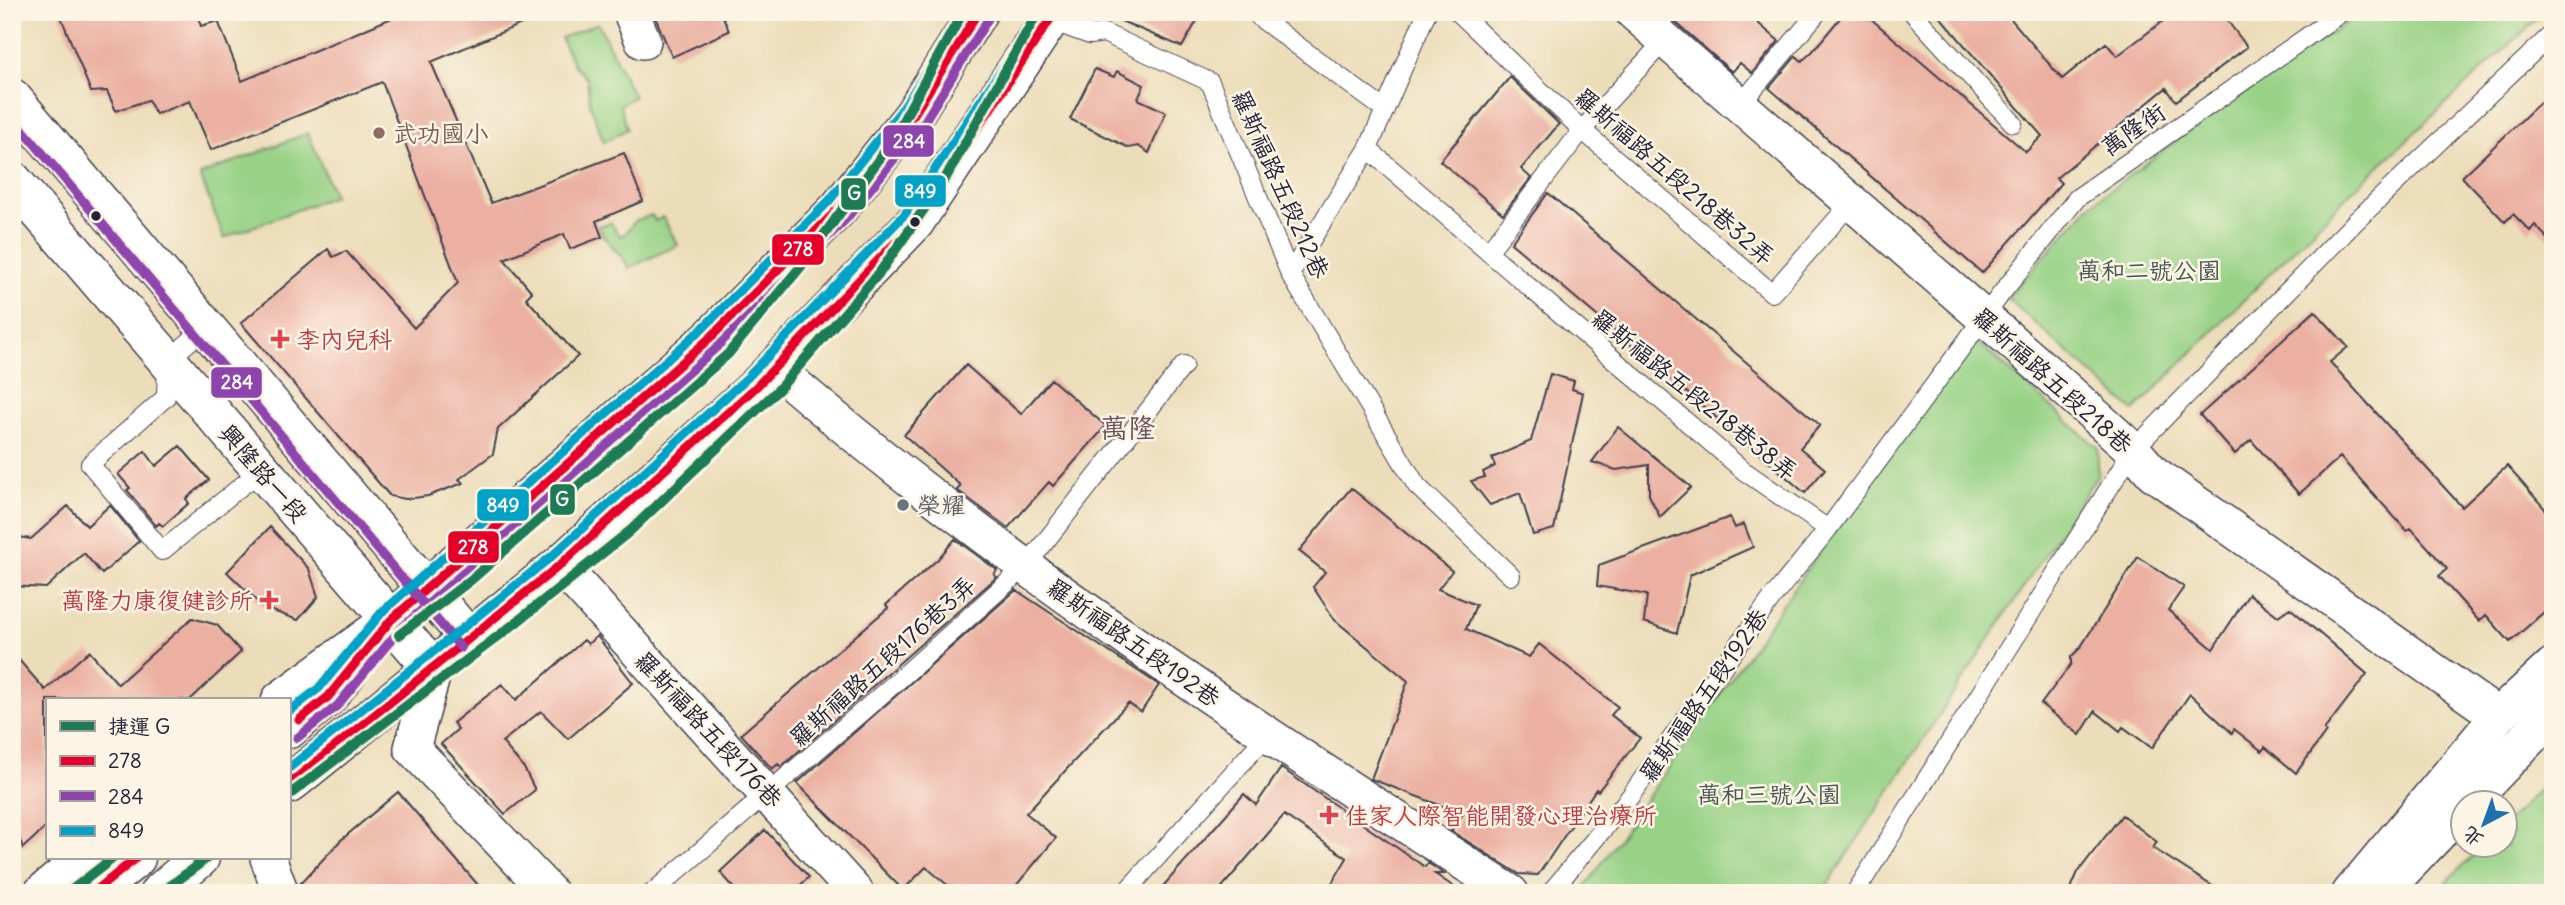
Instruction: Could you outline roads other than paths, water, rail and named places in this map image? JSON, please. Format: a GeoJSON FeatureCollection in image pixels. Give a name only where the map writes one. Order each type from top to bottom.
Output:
{"type":"FeatureCollection","features":[{"type":"Feature","properties":{"kind":"main road"},"geometry":{"type":"LineString","coordinates":[[284,698],[391,620],[712,336],[838,209],[914,114],[978,12]]}},
{"type":"Feature","properties":{"kind":"main road"},"geometry":{"type":"LineString","coordinates":[[290,783],[434,670],[560,565],[774,367],[915,222],[1053,17]]}},
{"type":"Feature","properties":{"kind":"main road","name":"興隆路一段"},"geometry":{"type":"LineString","coordinates":[[12,98],[470,640]]}},
{"type":"Feature","properties":{"kind":"main road","name":"興隆路一段"},"geometry":{"type":"LineString","coordinates":[[12,180],[434,670]]}},
{"type":"Feature","properties":{"kind":"main road"},"geometry":{"type":"LineString","coordinates":[[290,728],[328,697],[391,620]]}},
{"type":"Feature","properties":{"kind":"main road"},"geometry":{"type":"LineString","coordinates":[[2478,790],[2553,712]]}},
{"type":"Feature","properties":{"kind":"main road"},"geometry":{"type":"LineString","coordinates":[[2483,790],[2553,719]]}},
{"type":"Feature","properties":{"kind":"main road"},"geometry":{"type":"LineString","coordinates":[[2381,893],[2450,819]]}},
{"type":"Feature","properties":{"kind":"main road"},"geometry":{"type":"LineString","coordinates":[[2381,893],[2450,824]]}},
{"type":"Feature","properties":{"kind":"main road"},"geometry":{"type":"LineString","coordinates":[[43,893],[83,860]]}},
{"type":"Feature","properties":{"kind":"main road"},"geometry":{"type":"LineString","coordinates":[[93,893],[134,860]]}},
{"type":"Feature","properties":{"kind":"main road"},"geometry":{"type":"LineString","coordinates":[[159,893],[199,860]]}},
{"type":"Feature","properties":{"kind":"street","name":"羅斯福路五段218巷"},"geometry":{"type":"LineString","coordinates":[[1633,12],[2133,450],[2153,473],[2498,716]]}},
{"type":"Feature","properties":{"kind":"street","name":"羅斯福路五段192巷"},"geometry":{"type":"LineString","coordinates":[[774,367],[880,454],[1026,566],[1267,735],[1511,893]]}},
{"type":"Feature","properties":{"kind":"street","name":"羅斯福路五段176巷"},"geometry":{"type":"LineString","coordinates":[[560,565],[770,793],[856,893]]}},
{"type":"Feature","properties":{"kind":"street"},"geometry":{"type":"LineString","coordinates":[[2350,893],[2498,716],[2553,665]]}},
{"type":"Feature","properties":{"kind":"street"},"geometry":{"type":"LineString","coordinates":[[434,670],[412,748],[550,893]]}},
{"type":"Feature","properties":{"kind":"street"},"geometry":{"type":"LineString","coordinates":[[269,860],[281,893]]}},
{"type":"Feature","properties":{"kind":"lane"},"geometry":{"type":"LineString","coordinates":[[1290,274],[1368,149],[1427,12]]}},
{"type":"Feature","properties":{"kind":"lane","name":"羅斯福路五段218巷32弄"},"geometry":{"type":"LineString","coordinates":[[1458,12],[1582,131],[1772,293],[1852,202]]}},
{"type":"Feature","properties":{"kind":"lane"},"geometry":{"type":"LineString","coordinates":[[1740,105],[1818,12]]}},
{"type":"Feature","properties":{"kind":"lane"},"geometry":{"type":"LineString","coordinates":[[1912,12],[2012,122]]}},
{"type":"Feature","properties":{"kind":"lane","name":"萬隆街"},"geometry":{"type":"LineString","coordinates":[[1985,319],[2077,198],[2342,12]]}},
{"type":"Feature","properties":{"kind":"lane","name":"羅斯福路五段212巷"},"geometry":{"type":"LineString","coordinates":[[1053,17],[1090,35],[1104,33],[1210,82],[1290,274],[1417,486],[1511,576]]}},
{"type":"Feature","properties":{"kind":"lane"},"geometry":{"type":"LineString","coordinates":[[1260,18],[1385,110]]}},
{"type":"Feature","properties":{"kind":"lane"},"geometry":{"type":"LineString","coordinates":[[1855,893],[2133,450],[2354,222],[2553,33]]}},
{"type":"Feature","properties":{"kind":"lane"},"geometry":{"type":"LineString","coordinates":[[1488,252],[1582,131],[1665,40]]}},
{"type":"Feature","properties":{"kind":"lane","name":"羅斯福路五段218巷38弄"},"geometry":{"type":"LineString","coordinates":[[1368,149],[1744,471],[1828,529]]}},
{"type":"Feature","properties":{"kind":"lane"},"geometry":{"type":"LineString","coordinates":[[1828,529],[1985,319]]}},
{"type":"Feature","properties":{"kind":"lane"},"geometry":{"type":"LineString","coordinates":[[205,328],[167,361],[166,397],[90,464],[162,551],[261,470]]}},
{"type":"Feature","properties":{"kind":"lane","name":"羅斯福路五段176巷3弄"},"geometry":{"type":"LineString","coordinates":[[652,893],[770,793],[1026,566],[1184,365]]}},
{"type":"Feature","properties":{"kind":"lane","name":"羅斯福路五段192巷"},"geometry":{"type":"LineString","coordinates":[[1550,893],[1629,799],[1772,598],[1828,529]]}},
{"type":"Feature","properties":{"kind":"lane"},"geometry":{"type":"LineString","coordinates":[[1125,893],[1267,735]]}},
{"type":"Feature","properties":{"kind":"metro line","name":"G"},"geometry":{"type":"LineString","coordinates":[[399,635],[472,579],[728,354],[803,264],[890,144],[963,12]]}},
{"type":"Feature","properties":{"kind":"metro line","name":"G"},"geometry":{"type":"LineString","coordinates":[[290,794],[513,625],[630,531],[779,389],[880,272],[945,179],[1038,12]]}},
{"type":"Feature","properties":{"kind":"metro line","name":"G"},"geometry":{"type":"LineString","coordinates":[[68,893],[110,860]]}},
{"type":"Feature","properties":{"kind":"metro line","name":"G"},"geometry":{"type":"LineString","coordinates":[[161,893],[204,860]]}},
{"type":"Feature","properties":{"kind":"place","name":"武功國小"},"geometry":{"type":"Point","coordinates":[379,133]}},
{"type":"Feature","properties":{"kind":"place","name":"李內兒科"},"geometry":{"type":"Point","coordinates":[280,339]}},
{"type":"Feature","properties":{"kind":"place","name":"榮耀"},"geometry":{"type":"Point","coordinates":[903,505]}},
{"type":"Feature","properties":{"kind":"place","name":"萬隆力康復健診所"},"geometry":{"type":"Point","coordinates":[269,600]}},
{"type":"Feature","properties":{"kind":"place","name":"佳家人際智能開發心理治療所"},"geometry":{"type":"Point","coordinates":[1329,815]}},
{"type":"Feature","properties":{"kind":"district","name":"萬隆"},"geometry":{"type":"Point","coordinates":[1128,428]}},
{"type":"Feature","properties":{"kind":"park label","name":"萬和二號公園"},"geometry":{"type":"Point","coordinates":[2149,270]}},
{"type":"Feature","properties":{"kind":"park label","name":"萬和三號公園"},"geometry":{"type":"Point","coordinates":[1769,794]}}]}
